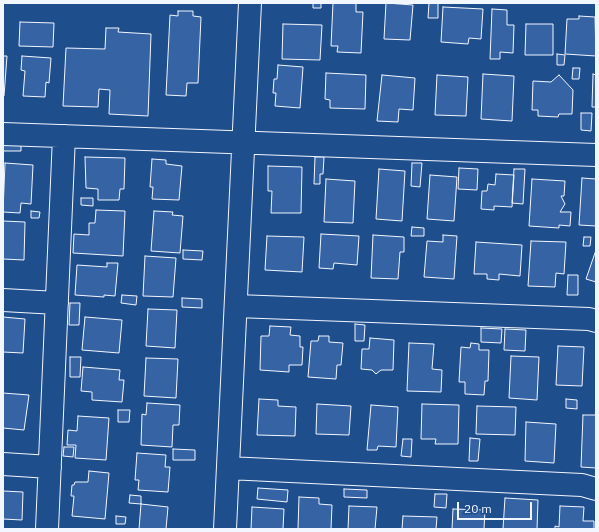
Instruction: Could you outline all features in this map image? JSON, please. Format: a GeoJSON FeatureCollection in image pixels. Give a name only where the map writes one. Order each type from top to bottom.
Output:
{"type":"FeatureCollection","features":[{"type":"Feature","properties":{"kind":"street"},"geometry":{"type":"LineString","coordinates":[[225,529],[250,3]]}},
{"type":"Feature","properties":{"kind":"street"},"geometry":{"type":"LineString","coordinates":[[3,134],[243,144],[596,155]]}},
{"type":"Feature","properties":{"kind":"street"},"geometry":{"type":"LineString","coordinates":[[47,529],[64,136]]}},
{"type":"Feature","properties":{"kind":"street"},"geometry":{"type":"LineString","coordinates":[[3,300],[57,303]]}},
{"type":"Feature","properties":{"kind":"street"},"geometry":{"type":"LineString","coordinates":[[236,306],[589,319],[596,321]]}},
{"type":"Feature","properties":{"kind":"street"},"geometry":{"type":"LineString","coordinates":[[3,464],[50,467]]}},
{"type":"Feature","properties":{"kind":"street"},"geometry":{"type":"LineString","coordinates":[[228,468],[582,485],[596,489]]}},
{"type":"Feature","properties":{"kind":"building"},"geometry":{"type":"Polygon","coordinates":[[[313,3],[321,3],[321,8],[313,8],[313,3]]]}},
{"type":"Feature","properties":{"kind":"building"},"geometry":{"type":"Polygon","coordinates":[[[333,3],[356,3],[356,12],[363,12],[361,53],[337,52],[338,46],[331,46],[333,3]]]}},
{"type":"Feature","properties":{"kind":"building"},"geometry":{"type":"Polygon","coordinates":[[[386,3],[413,5],[410,40],[384,39],[386,3]]]}},
{"type":"Feature","properties":{"kind":"building"},"geometry":{"type":"Polygon","coordinates":[[[429,3],[438,3],[438,18],[428,18],[429,3]]]}},
{"type":"Feature","properties":{"kind":"building"},"geometry":{"type":"Polygon","coordinates":[[[443,7],[483,9],[481,39],[469,38],[468,44],[441,42],[443,7]]]}},
{"type":"Feature","properties":{"kind":"building"},"geometry":{"type":"Polygon","coordinates":[[[492,9],[507,10],[507,25],[514,25],[513,53],[500,52],[500,59],[490,59],[492,9]]]}},
{"type":"Feature","properties":{"kind":"building"},"geometry":{"type":"Polygon","coordinates":[[[178,11],[193,11],[193,16],[201,17],[198,83],[187,83],[186,96],[166,95],[170,15],[178,16],[178,11]]]}},
{"type":"Feature","properties":{"kind":"building"},"geometry":{"type":"Polygon","coordinates":[[[579,16],[595,17],[596,56],[565,54],[567,19],[579,19],[579,16]]]}},
{"type":"Feature","properties":{"kind":"building"},"geometry":{"type":"Polygon","coordinates":[[[20,22],[54,23],[53,47],[19,46],[20,22]]]}},
{"type":"Feature","properties":{"kind":"building"},"geometry":{"type":"Polygon","coordinates":[[[283,24],[322,25],[320,60],[282,59],[283,24]]]}},
{"type":"Feature","properties":{"kind":"building"},"geometry":{"type":"Polygon","coordinates":[[[526,24],[553,24],[553,55],[525,55],[526,24]]]}},
{"type":"Feature","properties":{"kind":"building"},"geometry":{"type":"Polygon","coordinates":[[[106,28],[119,28],[118,32],[151,34],[148,116],[109,114],[110,90],[99,89],[98,107],[63,106],[66,48],[105,49],[106,28]]]}},
{"type":"Feature","properties":{"kind":"building"},"geometry":{"type":"Polygon","coordinates":[[[557,54],[565,55],[564,65],[557,65],[557,54]]]}},
{"type":"Feature","properties":{"kind":"building"},"geometry":{"type":"Polygon","coordinates":[[[3,56],[7,56],[4,96],[3,96],[3,56]]]}},
{"type":"Feature","properties":{"kind":"building"},"geometry":{"type":"Polygon","coordinates":[[[22,56],[51,58],[49,83],[46,82],[45,97],[23,96],[25,71],[21,70],[22,56]]]}},
{"type":"Feature","properties":{"kind":"building"},"geometry":{"type":"Polygon","coordinates":[[[278,65],[303,67],[300,108],[275,106],[276,93],[273,93],[274,79],[277,79],[278,65]]]}},
{"type":"Feature","properties":{"kind":"building"},"geometry":{"type":"Polygon","coordinates":[[[573,68],[580,68],[579,79],[572,79],[573,68]]]}},
{"type":"Feature","properties":{"kind":"building"},"geometry":{"type":"Polygon","coordinates":[[[326,73],[366,75],[365,109],[330,108],[330,100],[325,99],[326,73]]]}},
{"type":"Feature","properties":{"kind":"building"},"geometry":{"type":"Polygon","coordinates":[[[483,74],[514,76],[512,121],[481,119],[483,74]]]}},
{"type":"Feature","properties":{"kind":"building"},"geometry":{"type":"Polygon","coordinates":[[[593,74],[596,75],[596,107],[592,107],[593,74]]]}},
{"type":"Feature","properties":{"kind":"building"},"geometry":{"type":"Polygon","coordinates":[[[382,75],[415,78],[413,110],[399,109],[398,122],[377,121],[382,75]]]}},
{"type":"Feature","properties":{"kind":"building"},"geometry":{"type":"Polygon","coordinates":[[[437,75],[468,77],[466,116],[435,115],[437,75]]]}},
{"type":"Feature","properties":{"kind":"building"},"geometry":{"type":"Polygon","coordinates":[[[559,75],[573,90],[572,114],[559,114],[558,117],[538,116],[538,110],[532,110],[533,81],[551,82],[559,75]]]}},
{"type":"Feature","properties":{"kind":"building"},"geometry":{"type":"Polygon","coordinates":[[[581,113],[592,113],[591,131],[581,130],[581,113]]]}},
{"type":"Feature","properties":{"kind":"building"},"geometry":{"type":"Polygon","coordinates":[[[3,143],[21,143],[21,151],[3,151],[3,143]]]}},
{"type":"Feature","properties":{"kind":"building"},"geometry":{"type":"Polygon","coordinates":[[[85,157],[125,158],[124,189],[120,189],[119,200],[98,200],[98,189],[86,188],[85,157]]]}},
{"type":"Feature","properties":{"kind":"building"},"geometry":{"type":"Polygon","coordinates":[[[315,157],[324,157],[323,174],[320,174],[320,184],[314,184],[315,157]]]}},
{"type":"Feature","properties":{"kind":"building"},"geometry":{"type":"Polygon","coordinates":[[[152,159],[166,160],[166,164],[182,166],[179,200],[152,199],[153,187],[150,187],[152,159]]]}},
{"type":"Feature","properties":{"kind":"building"},"geometry":{"type":"Polygon","coordinates":[[[5,163],[33,165],[31,204],[21,203],[20,213],[3,212],[5,163]]]}},
{"type":"Feature","properties":{"kind":"building"},"geometry":{"type":"Polygon","coordinates":[[[412,163],[422,163],[420,187],[411,186],[412,163]]]}},
{"type":"Feature","properties":{"kind":"building"},"geometry":{"type":"Polygon","coordinates":[[[268,166],[302,167],[301,213],[271,213],[272,191],[268,191],[268,166]]]}},
{"type":"Feature","properties":{"kind":"building"},"geometry":{"type":"Polygon","coordinates":[[[459,168],[478,169],[477,190],[458,189],[459,168]]]}},
{"type":"Feature","properties":{"kind":"building"},"geometry":{"type":"Polygon","coordinates":[[[379,169],[405,171],[402,221],[376,219],[379,169]]]}},
{"type":"Feature","properties":{"kind":"building"},"geometry":{"type":"Polygon","coordinates":[[[514,169],[525,169],[523,204],[512,203],[514,169]]]}},
{"type":"Feature","properties":{"kind":"building"},"geometry":{"type":"Polygon","coordinates":[[[496,174],[514,175],[512,207],[494,206],[494,210],[481,209],[482,191],[487,191],[488,184],[495,185],[496,174]]]}},
{"type":"Feature","properties":{"kind":"building"},"geometry":{"type":"Polygon","coordinates":[[[430,175],[457,177],[454,221],[427,219],[430,175]]]}},
{"type":"Feature","properties":{"kind":"building"},"geometry":{"type":"Polygon","coordinates":[[[582,178],[596,179],[596,226],[579,225],[582,178]]]}},
{"type":"Feature","properties":{"kind":"building"},"geometry":{"type":"Polygon","coordinates":[[[326,179],[355,181],[353,223],[324,222],[326,179]]]}},
{"type":"Feature","properties":{"kind":"building"},"geometry":{"type":"Polygon","coordinates":[[[532,179],[565,181],[564,196],[561,196],[565,204],[560,212],[571,212],[570,226],[559,225],[559,228],[529,226],[532,179]]]}},
{"type":"Feature","properties":{"kind":"building"},"geometry":{"type":"Polygon","coordinates":[[[81,198],[93,198],[93,206],[81,205],[81,198]]]}},
{"type":"Feature","properties":{"kind":"building"},"geometry":{"type":"Polygon","coordinates":[[[96,210],[125,211],[123,256],[73,253],[74,234],[89,235],[89,223],[95,223],[96,210]]]}},
{"type":"Feature","properties":{"kind":"building"},"geometry":{"type":"Polygon","coordinates":[[[31,211],[40,212],[39,218],[31,218],[31,211]]]}},
{"type":"Feature","properties":{"kind":"building"},"geometry":{"type":"Polygon","coordinates":[[[154,211],[173,212],[172,215],[183,216],[180,253],[151,251],[154,211]]]}},
{"type":"Feature","properties":{"kind":"building"},"geometry":{"type":"Polygon","coordinates":[[[3,221],[25,222],[24,260],[3,259],[3,221]]]}},
{"type":"Feature","properties":{"kind":"building"},"geometry":{"type":"Polygon","coordinates":[[[412,227],[424,228],[424,236],[411,236],[412,227]]]}},
{"type":"Feature","properties":{"kind":"building"},"geometry":{"type":"Polygon","coordinates":[[[321,234],[359,236],[357,265],[334,263],[333,269],[319,268],[321,234]]]}},
{"type":"Feature","properties":{"kind":"building"},"geometry":{"type":"Polygon","coordinates":[[[373,235],[404,237],[404,252],[400,252],[398,279],[371,278],[373,235]]]}},
{"type":"Feature","properties":{"kind":"building"},"geometry":{"type":"Polygon","coordinates":[[[443,235],[457,236],[454,279],[424,277],[427,241],[443,242],[443,235]]]}},
{"type":"Feature","properties":{"kind":"building"},"geometry":{"type":"Polygon","coordinates":[[[267,236],[304,237],[302,272],[265,270],[267,236]]]}},
{"type":"Feature","properties":{"kind":"building"},"geometry":{"type":"Polygon","coordinates":[[[584,237],[591,237],[590,246],[583,246],[584,237]]]}},
{"type":"Feature","properties":{"kind":"building"},"geometry":{"type":"Polygon","coordinates":[[[531,241],[566,242],[564,274],[556,273],[555,287],[528,286],[531,241]]]}},
{"type":"Feature","properties":{"kind":"building"},"geometry":{"type":"Polygon","coordinates":[[[476,242],[522,245],[520,276],[499,274],[499,280],[487,279],[487,274],[474,274],[476,242]]]}},
{"type":"Feature","properties":{"kind":"building"},"geometry":{"type":"Polygon","coordinates":[[[183,250],[203,251],[202,260],[183,259],[183,250]]]}},
{"type":"Feature","properties":{"kind":"building"},"geometry":{"type":"Polygon","coordinates":[[[596,250],[596,282],[586,279],[596,250]]]}},
{"type":"Feature","properties":{"kind":"building"},"geometry":{"type":"Polygon","coordinates":[[[145,256],[176,258],[173,297],[143,296],[145,256]]]}},
{"type":"Feature","properties":{"kind":"building"},"geometry":{"type":"Polygon","coordinates":[[[107,263],[118,263],[115,296],[104,295],[104,297],[75,295],[77,265],[107,267],[107,263]]]}},
{"type":"Feature","properties":{"kind":"building"},"geometry":{"type":"Polygon","coordinates":[[[568,275],[578,275],[578,295],[567,295],[568,275]]]}},
{"type":"Feature","properties":{"kind":"building"},"geometry":{"type":"Polygon","coordinates":[[[122,295],[137,296],[136,305],[121,303],[122,295]]]}},
{"type":"Feature","properties":{"kind":"building"},"geometry":{"type":"Polygon","coordinates":[[[182,298],[202,299],[202,308],[182,307],[182,298]]]}},
{"type":"Feature","properties":{"kind":"building"},"geometry":{"type":"Polygon","coordinates":[[[70,303],[80,303],[79,325],[69,325],[70,303]]]}},
{"type":"Feature","properties":{"kind":"building"},"geometry":{"type":"Polygon","coordinates":[[[148,309],[177,310],[175,348],[146,346],[148,309]]]}},
{"type":"Feature","properties":{"kind":"building"},"geometry":{"type":"Polygon","coordinates":[[[3,317],[25,319],[23,353],[3,352],[3,317]]]}},
{"type":"Feature","properties":{"kind":"building"},"geometry":{"type":"Polygon","coordinates":[[[85,317],[122,320],[119,353],[82,350],[85,317]]]}},
{"type":"Feature","properties":{"kind":"building"},"geometry":{"type":"Polygon","coordinates":[[[355,324],[365,325],[364,341],[355,341],[355,324]]]}},
{"type":"Feature","properties":{"kind":"building"},"geometry":{"type":"Polygon","coordinates":[[[270,326],[291,327],[290,335],[300,336],[300,347],[303,347],[302,365],[289,365],[289,372],[260,370],[261,336],[269,336],[270,326]]]}},
{"type":"Feature","properties":{"kind":"building"},"geometry":{"type":"Polygon","coordinates":[[[481,328],[502,329],[501,343],[481,342],[481,328]]]}},
{"type":"Feature","properties":{"kind":"building"},"geometry":{"type":"Polygon","coordinates":[[[505,329],[526,330],[525,351],[504,350],[505,329]]]}},
{"type":"Feature","properties":{"kind":"building"},"geometry":{"type":"Polygon","coordinates":[[[319,336],[329,336],[329,342],[343,343],[341,365],[337,365],[336,379],[308,377],[311,341],[318,341],[319,336]]]}},
{"type":"Feature","properties":{"kind":"building"},"geometry":{"type":"Polygon","coordinates":[[[370,338],[394,340],[393,370],[381,370],[376,374],[372,370],[361,369],[362,349],[369,349],[370,338]]]}},
{"type":"Feature","properties":{"kind":"building"},"geometry":{"type":"Polygon","coordinates":[[[409,343],[434,344],[432,369],[442,370],[441,392],[407,391],[409,343]]]}},
{"type":"Feature","properties":{"kind":"building"},"geometry":{"type":"Polygon","coordinates":[[[471,343],[479,344],[479,350],[489,350],[488,381],[485,381],[484,395],[465,394],[465,382],[459,382],[461,347],[470,348],[471,343]]]}},
{"type":"Feature","properties":{"kind":"building"},"geometry":{"type":"Polygon","coordinates":[[[558,346],[584,347],[582,386],[556,385],[558,346]]]}},
{"type":"Feature","properties":{"kind":"building"},"geometry":{"type":"Polygon","coordinates":[[[511,356],[539,357],[537,400],[509,398],[511,356]]]}},
{"type":"Feature","properties":{"kind":"building"},"geometry":{"type":"Polygon","coordinates":[[[70,357],[81,357],[80,377],[70,377],[70,357]]]}},
{"type":"Feature","properties":{"kind":"building"},"geometry":{"type":"Polygon","coordinates":[[[146,358],[178,359],[176,398],[144,396],[146,358]]]}},
{"type":"Feature","properties":{"kind":"building"},"geometry":{"type":"Polygon","coordinates":[[[83,367],[120,370],[119,380],[124,380],[122,402],[92,400],[92,392],[81,391],[83,367]]]}},
{"type":"Feature","properties":{"kind":"building"},"geometry":{"type":"Polygon","coordinates":[[[3,393],[29,395],[24,430],[3,428],[3,393]]]}},
{"type":"Feature","properties":{"kind":"building"},"geometry":{"type":"Polygon","coordinates":[[[259,399],[278,400],[278,406],[296,407],[295,436],[257,435],[259,399]]]}},
{"type":"Feature","properties":{"kind":"building"},"geometry":{"type":"Polygon","coordinates":[[[566,399],[577,400],[577,409],[566,408],[566,399]]]}},
{"type":"Feature","properties":{"kind":"building"},"geometry":{"type":"Polygon","coordinates":[[[147,403],[180,405],[179,425],[173,425],[172,447],[141,445],[142,414],[146,415],[147,403]]]}},
{"type":"Feature","properties":{"kind":"building"},"geometry":{"type":"Polygon","coordinates":[[[317,404],[351,406],[349,435],[316,434],[317,404]]]}},
{"type":"Feature","properties":{"kind":"building"},"geometry":{"type":"Polygon","coordinates":[[[422,404],[459,405],[458,444],[435,444],[436,439],[421,439],[422,404]]]}},
{"type":"Feature","properties":{"kind":"building"},"geometry":{"type":"Polygon","coordinates":[[[371,405],[398,407],[396,447],[378,446],[377,450],[367,450],[371,405]]]}},
{"type":"Feature","properties":{"kind":"building"},"geometry":{"type":"Polygon","coordinates":[[[477,406],[516,407],[515,435],[476,434],[477,406]]]}},
{"type":"Feature","properties":{"kind":"building"},"geometry":{"type":"Polygon","coordinates":[[[118,410],[130,410],[129,422],[118,422],[118,410]]]}},
{"type":"Feature","properties":{"kind":"building"},"geometry":{"type":"Polygon","coordinates":[[[583,415],[596,415],[596,468],[581,467],[583,415]]]}},
{"type":"Feature","properties":{"kind":"building"},"geometry":{"type":"Polygon","coordinates":[[[78,416],[109,418],[106,460],[75,458],[76,445],[67,445],[68,430],[77,431],[78,416]]]}},
{"type":"Feature","properties":{"kind":"building"},"geometry":{"type":"Polygon","coordinates":[[[526,422],[556,424],[554,463],[525,461],[526,422]]]}},
{"type":"Feature","properties":{"kind":"building"},"geometry":{"type":"Polygon","coordinates":[[[470,438],[480,439],[478,461],[469,461],[470,438]]]}},
{"type":"Feature","properties":{"kind":"building"},"geometry":{"type":"Polygon","coordinates":[[[403,439],[412,439],[411,457],[401,456],[403,439]]]}},
{"type":"Feature","properties":{"kind":"building"},"geometry":{"type":"Polygon","coordinates":[[[64,447],[74,447],[73,457],[63,456],[64,447]]]}},
{"type":"Feature","properties":{"kind":"building"},"geometry":{"type":"Polygon","coordinates":[[[173,449],[195,450],[195,460],[173,460],[173,449]]]}},
{"type":"Feature","properties":{"kind":"building"},"geometry":{"type":"Polygon","coordinates":[[[137,453],[166,455],[165,467],[170,467],[168,492],[138,490],[139,480],[135,480],[137,453]]]}},
{"type":"Feature","properties":{"kind":"building"},"geometry":{"type":"Polygon","coordinates":[[[89,471],[109,473],[105,519],[72,516],[74,496],[71,496],[72,485],[74,485],[75,482],[88,482],[89,471]]]}},
{"type":"Feature","properties":{"kind":"building"},"geometry":{"type":"Polygon","coordinates":[[[258,488],[288,490],[287,502],[257,499],[258,488]]]}},
{"type":"Feature","properties":{"kind":"building"},"geometry":{"type":"Polygon","coordinates":[[[344,489],[367,490],[367,498],[344,497],[344,489]]]}},
{"type":"Feature","properties":{"kind":"building"},"geometry":{"type":"Polygon","coordinates":[[[3,491],[23,492],[22,520],[3,519],[3,491]]]}},
{"type":"Feature","properties":{"kind":"building"},"geometry":{"type":"Polygon","coordinates":[[[435,494],[447,494],[446,508],[434,507],[435,494]]]}},
{"type":"Feature","properties":{"kind":"building"},"geometry":{"type":"Polygon","coordinates":[[[130,495],[141,496],[141,504],[129,503],[130,495]]]}},
{"type":"Feature","properties":{"kind":"building"},"geometry":{"type":"Polygon","coordinates":[[[299,497],[319,498],[319,504],[332,505],[331,529],[298,529],[299,497]]]}},
{"type":"Feature","properties":{"kind":"building"},"geometry":{"type":"Polygon","coordinates":[[[505,498],[538,500],[537,529],[503,529],[505,498]]]}},
{"type":"Feature","properties":{"kind":"building"},"geometry":{"type":"Polygon","coordinates":[[[141,504],[168,507],[166,529],[139,529],[141,504]]]}},
{"type":"Feature","properties":{"kind":"building"},"geometry":{"type":"Polygon","coordinates":[[[349,506],[377,507],[375,529],[348,529],[349,506]]]}},
{"type":"Feature","properties":{"kind":"building"},"geometry":{"type":"Polygon","coordinates":[[[560,506],[584,507],[583,521],[594,521],[594,529],[555,529],[555,526],[559,527],[560,506]]]}},
{"type":"Feature","properties":{"kind":"building"},"geometry":{"type":"Polygon","coordinates":[[[252,507],[284,509],[283,529],[251,529],[252,507]]]}},
{"type":"Feature","properties":{"kind":"building"},"geometry":{"type":"Polygon","coordinates":[[[453,509],[485,510],[484,529],[452,529],[453,509]]]}},
{"type":"Feature","properties":{"kind":"building"},"geometry":{"type":"Polygon","coordinates":[[[116,516],[126,517],[125,524],[116,524],[116,516]]]}},
{"type":"Feature","properties":{"kind":"building"},"geometry":{"type":"Polygon","coordinates":[[[403,516],[437,517],[436,529],[402,529],[403,516]]]}}]}
